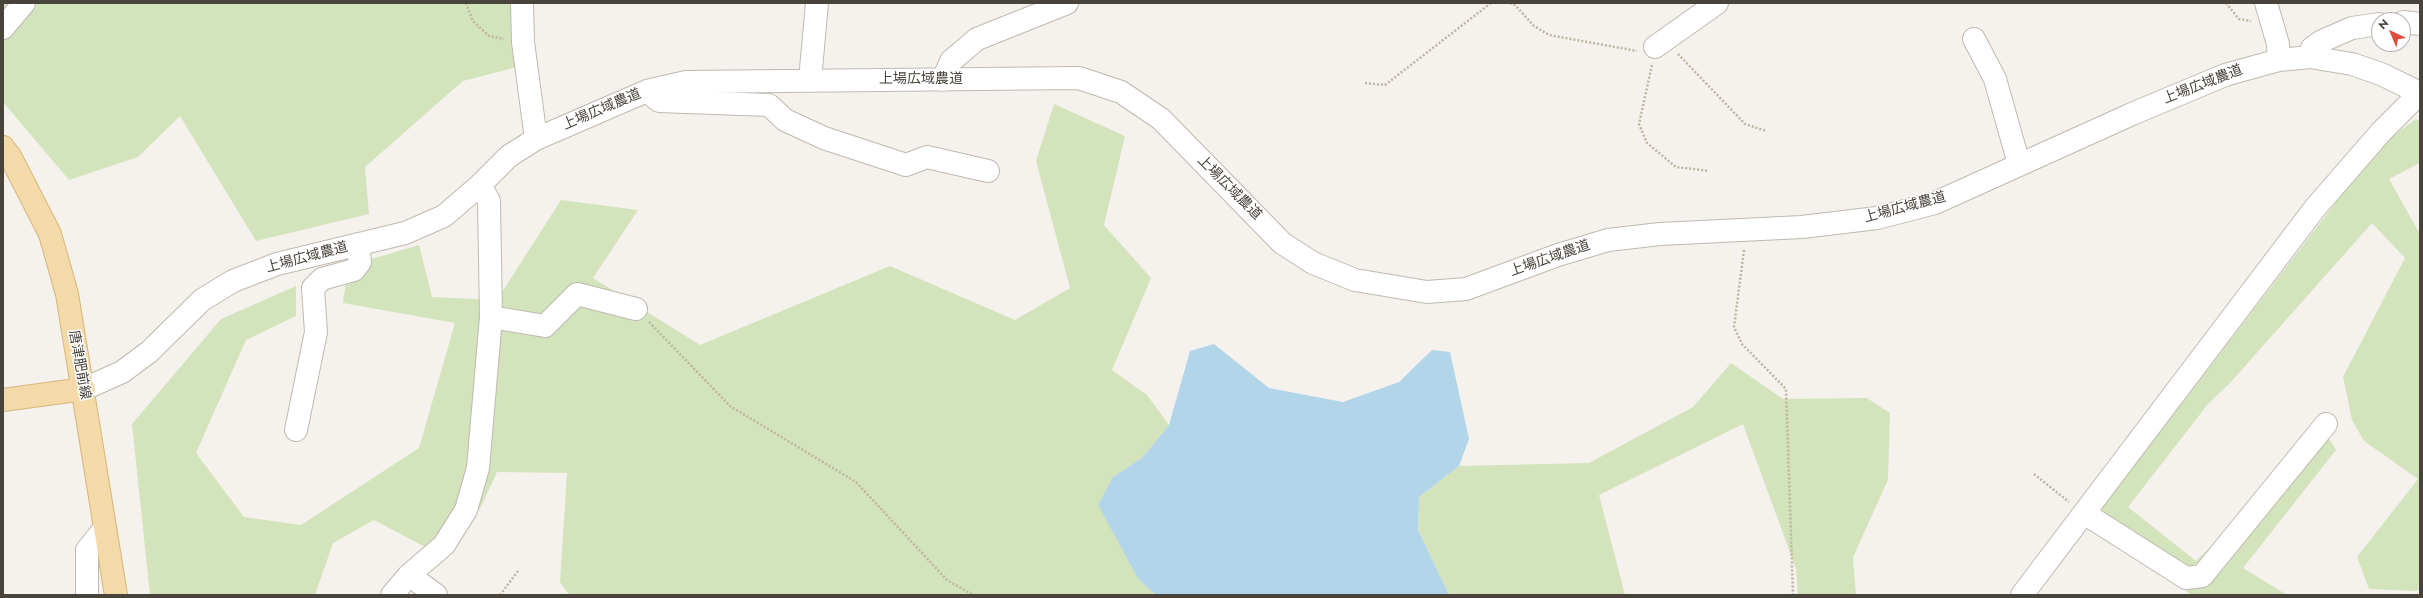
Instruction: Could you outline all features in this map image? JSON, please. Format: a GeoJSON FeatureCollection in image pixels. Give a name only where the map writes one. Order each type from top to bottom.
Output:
{"type":"FeatureCollection","features":[{"type":"Feature","properties":{"kind":"main road","name":"唐津肥前線"},"geometry":{"type":"LineString","coordinates":[[3,147],[10,156],[50,234],[67,294],[84,390],[116,595]]}},
{"type":"Feature","properties":{"kind":"main road"},"geometry":{"type":"LineString","coordinates":[[3,400],[84,390]]}},
{"type":"Feature","properties":{"kind":"street"},"geometry":{"type":"LineString","coordinates":[[3,28],[24,3]]}},
{"type":"Feature","properties":{"kind":"street"},"geometry":{"type":"LineString","coordinates":[[522,3],[523,42],[536,139]]}},
{"type":"Feature","properties":{"kind":"street"},"geometry":{"type":"LineString","coordinates":[[810,80],[817,3]]}},
{"type":"Feature","properties":{"kind":"street"},"geometry":{"type":"LineString","coordinates":[[943,80],[951,61],[977,39],[1067,3]]}},
{"type":"Feature","properties":{"kind":"street"},"geometry":{"type":"LineString","coordinates":[[1663,43],[1717,3]]}},
{"type":"Feature","properties":{"kind":"street"},"geometry":{"type":"LineString","coordinates":[[2266,3],[2278,44],[2279,60]]}},
{"type":"Feature","properties":{"kind":"street"},"geometry":{"type":"LineString","coordinates":[[2310,57],[2312,48],[2322,41],[2352,28],[2371,25]]}},
{"type":"Feature","properties":{"kind":"street"},"geometry":{"type":"LineString","coordinates":[[1974,39],[1995,78],[2019,164]]}},
{"type":"Feature","properties":{"kind":"street","name":"上場広域農道"},"geometry":{"type":"LineString","coordinates":[[84,390],[122,372],[149,352],[202,300],[233,281],[277,264],[405,233],[444,216],[480,185],[509,156],[536,139],[647,91],[686,82],[1079,78],[1121,92],[1161,119],[1282,243],[1312,263],[1355,280],[1427,292],[1466,289],[1558,255],[1608,240],[1660,234],[1802,227],[1876,218],[1935,202],[2225,75],[2279,60],[2310,57],[2352,64],[2381,74],[2420,93]]}},
{"type":"Feature","properties":{"kind":"street"},"geometry":{"type":"LineString","coordinates":[[647,91],[659,101],[769,105],[785,120],[824,138],[906,165],[927,157],[988,170]]}},
{"type":"Feature","properties":{"kind":"street"},"geometry":{"type":"LineString","coordinates":[[2022,595],[2315,208],[2381,132],[2420,93]]}},
{"type":"Feature","properties":{"kind":"street"},"geometry":{"type":"LineString","coordinates":[[392,595],[409,575],[444,545],[466,510],[478,468],[492,317],[489,201],[480,185]]}},
{"type":"Feature","properties":{"kind":"street"},"geometry":{"type":"LineString","coordinates":[[296,430],[316,332],[313,288],[322,279],[354,270],[360,262],[358,244]]}},
{"type":"Feature","properties":{"kind":"street"},"geometry":{"type":"LineString","coordinates":[[492,317],[545,326],[577,294],[636,309]]}},
{"type":"Feature","properties":{"kind":"street"},"geometry":{"type":"LineString","coordinates":[[2084,514],[2186,578],[2202,576],[2326,424]]}},
{"type":"Feature","properties":{"kind":"street"},"geometry":{"type":"LineString","coordinates":[[87,595],[87,550],[105,528]]}},
{"type":"Feature","properties":{"kind":"street"},"geometry":{"type":"LineString","coordinates":[[409,575],[436,595]]}},
{"type":"Feature","properties":{"kind":"path"},"geometry":{"type":"LineString","coordinates":[[466,3],[473,22],[489,36],[523,42]]}},
{"type":"Feature","properties":{"kind":"path"},"geometry":{"type":"LineString","coordinates":[[1365,83],[1385,85],[1491,3]]}},
{"type":"Feature","properties":{"kind":"path"},"geometry":{"type":"LineString","coordinates":[[1510,3],[1515,5],[1534,26],[1549,35],[1636,51],[1663,43]]}},
{"type":"Feature","properties":{"kind":"path"},"geometry":{"type":"LineString","coordinates":[[2226,3],[2239,19],[2273,24]]}},
{"type":"Feature","properties":{"kind":"path"},"geometry":{"type":"LineString","coordinates":[[1663,43],[1678,54],[1745,124],[1766,131]]}},
{"type":"Feature","properties":{"kind":"path"},"geometry":{"type":"LineString","coordinates":[[1663,43],[1639,124],[1647,143],[1676,167],[1709,171]]}},
{"type":"Feature","properties":{"kind":"path"},"geometry":{"type":"LineString","coordinates":[[1746,230],[1734,327],[1742,344],[1786,389],[1793,595]]}},
{"type":"Feature","properties":{"kind":"path"},"geometry":{"type":"LineString","coordinates":[[636,309],[730,406],[856,482],[948,580],[973,595]]}},
{"type":"Feature","properties":{"kind":"path"},"geometry":{"type":"LineString","coordinates":[[2034,474],[2084,514]]}},
{"type":"Feature","properties":{"kind":"path"},"geometry":{"type":"LineString","coordinates":[[500,595],[518,571]]}},
{"type":"Feature","properties":{"kind":"green space"},"geometry":{"type":"Polygon","coordinates":[[[3,3],[527,3],[525,65],[463,81],[365,167],[369,214],[256,241],[180,116],[138,157],[69,180],[3,102],[3,3]]]}},
{"type":"Feature","properties":{"kind":"green space"},"geometry":{"type":"Polygon","coordinates":[[[1054,104],[1125,136],[1104,225],[1151,278],[1112,370],[1147,395],[1169,425],[1143,457],[1113,477],[1139,580],[1156,595],[569,595],[560,582],[567,473],[497,472],[479,511],[427,548],[374,520],[333,543],[315,595],[150,595],[132,424],[221,319],[296,286],[296,316],[246,340],[196,453],[244,517],[301,525],[419,448],[455,323],[343,303],[348,266],[419,245],[432,297],[497,300],[561,200],[638,210],[593,278],[700,345],[890,266],[1015,320],[1070,288],[1036,161],[1054,104]]]}},
{"type":"Feature","properties":{"kind":"green space"},"geometry":{"type":"Polygon","coordinates":[[[2416,119],[2420,122],[2420,163],[2389,179],[2420,234],[2420,589],[2415,591],[2369,589],[2357,557],[2418,479],[2364,441],[2352,420],[2343,377],[2405,258],[2372,223],[2230,383],[2208,404],[2128,507],[2196,561],[2327,435],[2336,450],[2243,568],[2287,595],[2191,595],[2101,509],[2379,146],[2416,119]]]}},
{"type":"Feature","properties":{"kind":"green space"},"geometry":{"type":"Polygon","coordinates":[[[1731,363],[1783,399],[1867,398],[1890,413],[1888,480],[1853,557],[1856,595],[1798,595],[1796,569],[1743,424],[1599,495],[1625,595],[1449,595],[1418,530],[1419,497],[1459,466],[1589,463],[1693,407],[1731,363]]]}},
{"type":"Feature","properties":{"kind":"water"},"geometry":{"type":"Polygon","coordinates":[[[1214,344],[1269,388],[1343,402],[1399,382],[1432,350],[1450,352],[1469,439],[1459,466],[1419,497],[1418,530],[1449,595],[1156,595],[1139,580],[1098,505],[1113,477],[1143,457],[1169,425],[1190,351],[1214,344]]]}}]}
